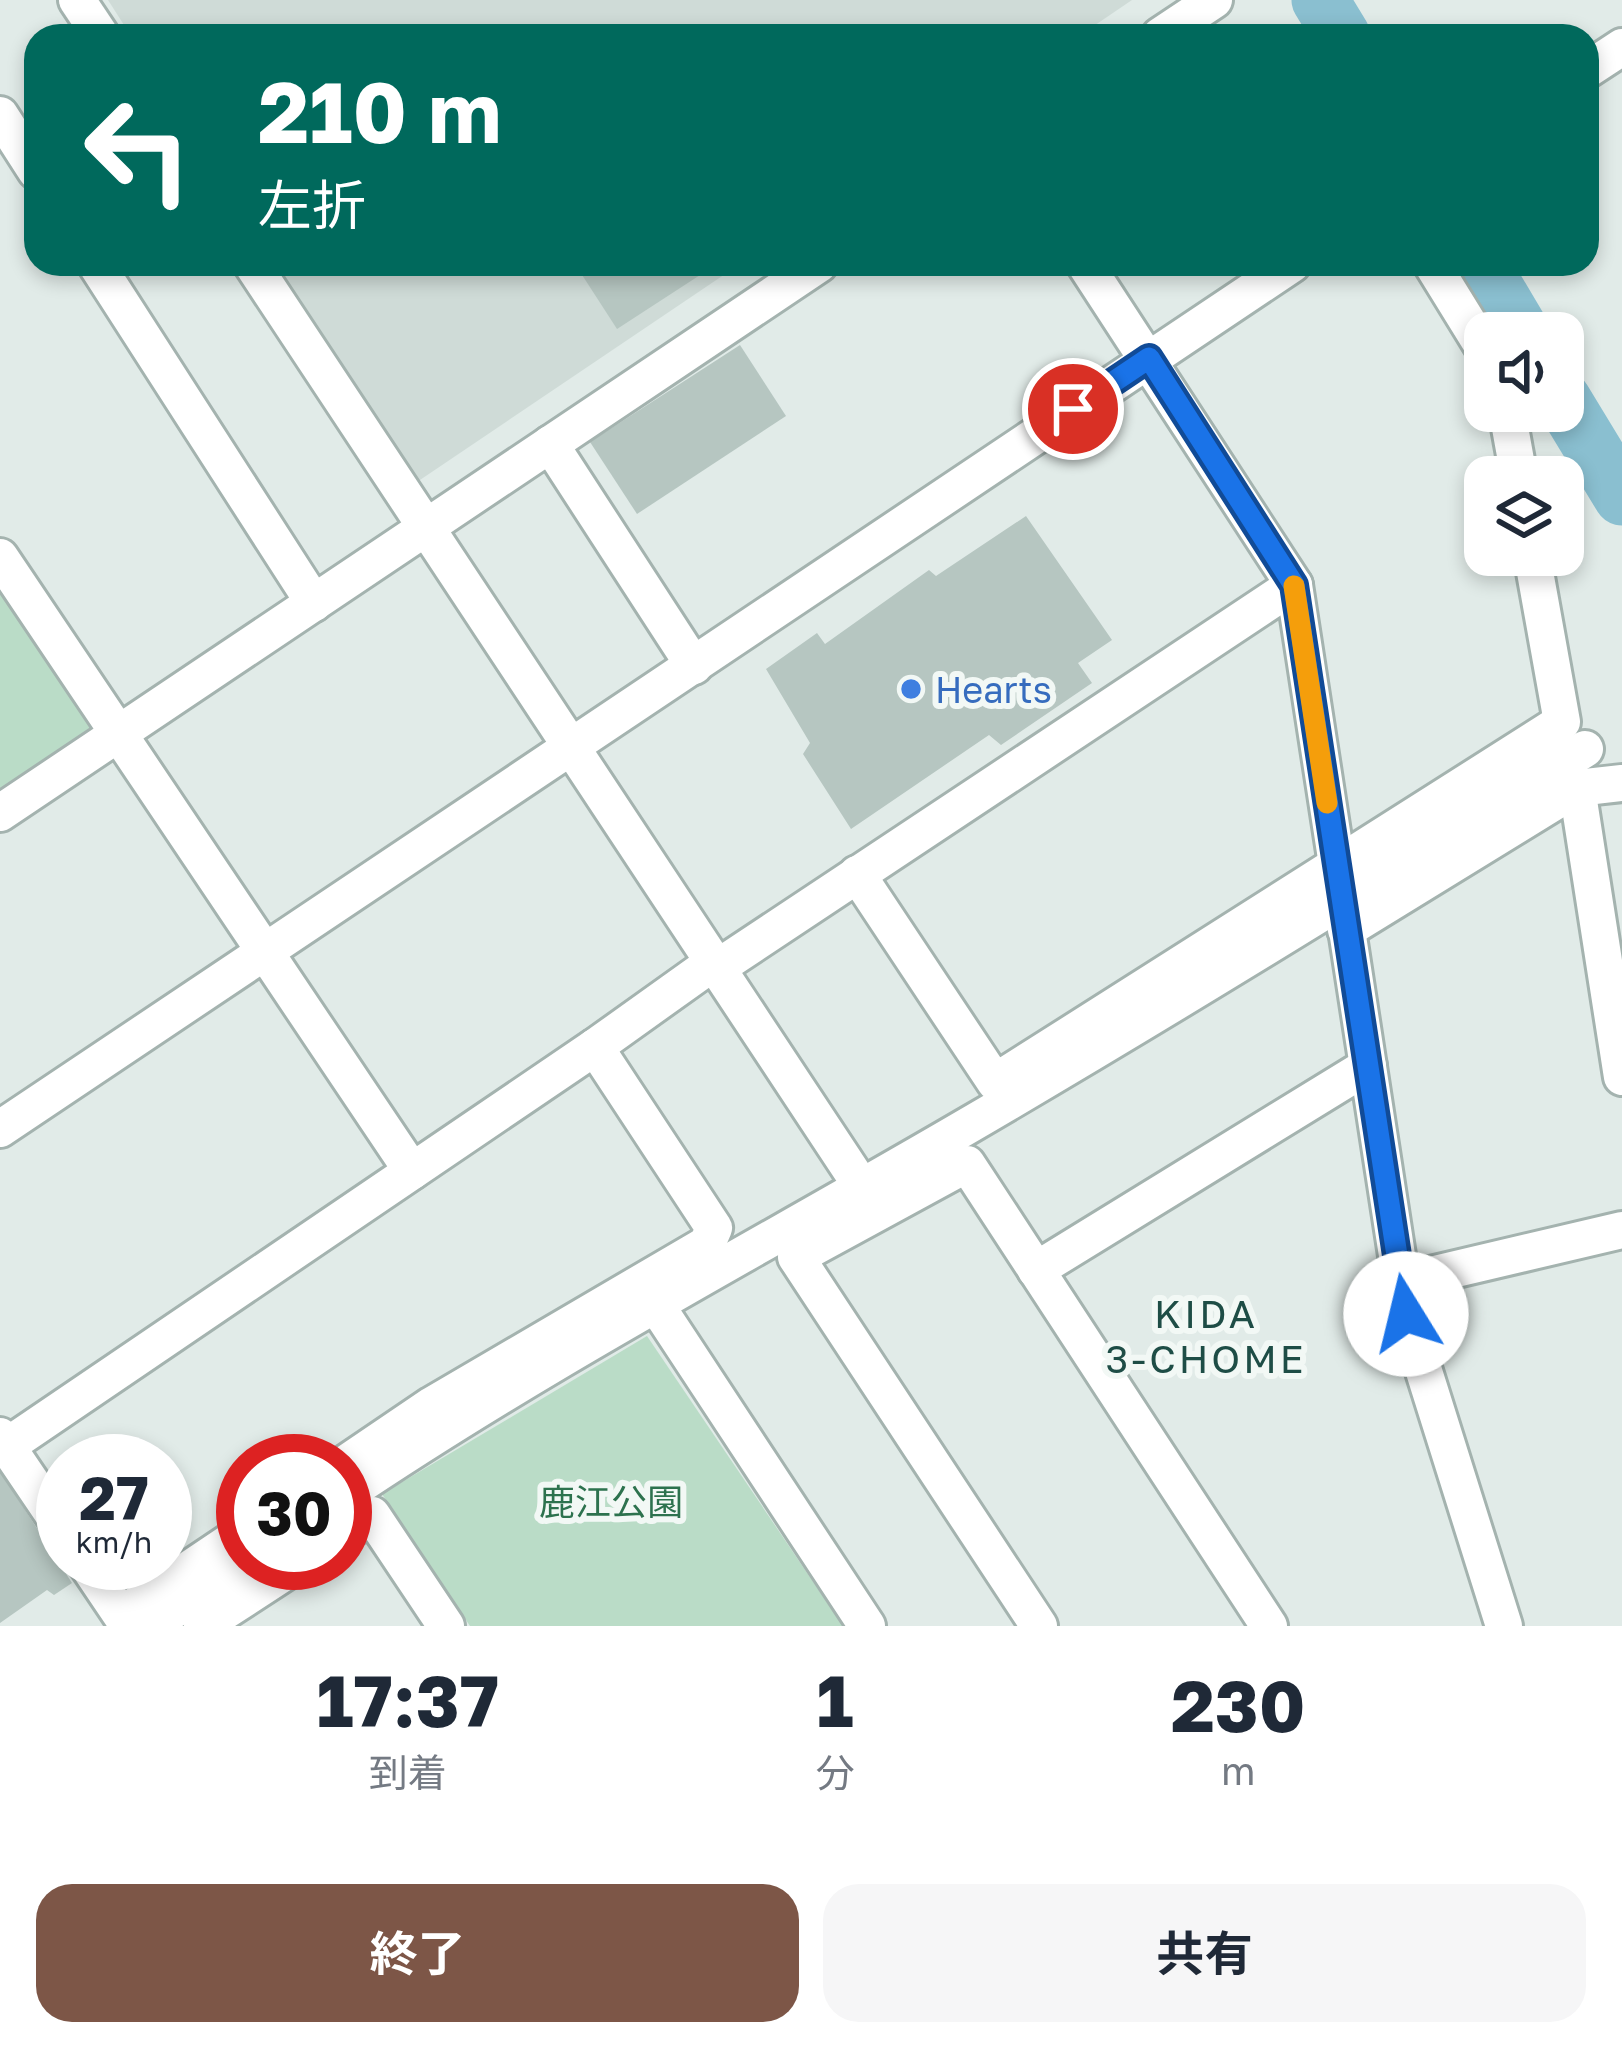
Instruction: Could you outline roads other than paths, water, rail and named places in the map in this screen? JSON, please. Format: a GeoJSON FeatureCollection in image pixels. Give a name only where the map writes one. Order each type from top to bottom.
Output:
{"type":"FeatureCollection","features":[{"type":"Feature","properties":{"kind":"street"},"geometry":{"type":"LineString","coordinates":[[1178,24],[1214,0]]}},
{"type":"Feature","properties":{"kind":"street"},"geometry":{"type":"LineString","coordinates":[[0,115],[24,152]]}},
{"type":"Feature","properties":{"kind":"street"},"geometry":{"type":"LineString","coordinates":[[104,276],[314,603]]}},
{"type":"Feature","properties":{"kind":"street"},"geometry":{"type":"LineString","coordinates":[[260,276],[862,1187]]}},
{"type":"Feature","properties":{"kind":"street"},"geometry":{"type":"LineString","coordinates":[[0,814],[801,276]]}},
{"type":"Feature","properties":{"kind":"street"},"geometry":{"type":"LineString","coordinates":[[1092,276],[1294,585],[1406,1314],[1504,1626]]}},
{"type":"Feature","properties":{"kind":"street"},"geometry":{"type":"LineString","coordinates":[[0,1129],[1274,276]]}},
{"type":"Feature","properties":{"kind":"street"},"geometry":{"type":"LineString","coordinates":[[1439,276],[1464,316]]}},
{"type":"Feature","properties":{"kind":"street"},"geometry":{"type":"LineString","coordinates":[[550,445],[694,666]]}},
{"type":"Feature","properties":{"kind":"street"},"geometry":{"type":"LineString","coordinates":[[0,557],[412,1171]]}},
{"type":"Feature","properties":{"kind":"street"},"geometry":{"type":"LineString","coordinates":[[1342,899],[1562,722],[1536,576]]}},
{"type":"Feature","properties":{"kind":"street"},"geometry":{"type":"LineString","coordinates":[[36,1489],[3,1441],[1294,585]]}},
{"type":"Feature","properties":{"kind":"street"},"geometry":{"type":"LineString","coordinates":[[372,1478],[502,1394],[862,1187],[1585,748]]}},
{"type":"Feature","properties":{"kind":"street"},"geometry":{"type":"LineString","coordinates":[[857,874],[995,1082],[1342,899],[1577,788],[1622,783]]}},
{"type":"Feature","properties":{"kind":"street"},"geometry":{"type":"LineString","coordinates":[[1577,788],[1622,1077]]}},
{"type":"Feature","properties":{"kind":"street"},"geometry":{"type":"LineString","coordinates":[[372,1446],[432,1405],[706,1244],[714,1228],[596,1047]]}},
{"type":"Feature","properties":{"kind":"street"},"geometry":{"type":"LineString","coordinates":[[1036,1270],[1367,1066]]}},
{"type":"Feature","properties":{"kind":"street"},"geometry":{"type":"LineString","coordinates":[[1039,1626],[796,1257],[967,1164],[1269,1626]]}},
{"type":"Feature","properties":{"kind":"street"},"geometry":{"type":"LineString","coordinates":[[1401,1282],[1622,1230]]}},
{"type":"Feature","properties":{"kind":"street"},"geometry":{"type":"LineString","coordinates":[[656,1305],[867,1626]]}},
{"type":"Feature","properties":{"kind":"street"},"geometry":{"type":"LineString","coordinates":[[372,1516],[446,1626]]}},
{"type":"Feature","properties":{"kind":"street"},"geometry":{"type":"LineString","coordinates":[[150,1626],[216,1582]]}},
{"type":"Feature","properties":{"kind":"street"},"geometry":{"type":"LineString","coordinates":[[105,1590],[122,1615],[159,1590]]}},
{"type":"Feature","properties":{"kind":"street"},"geometry":{"type":"LineString","coordinates":[[202,1626],[257,1590]]}},
{"type":"Feature","properties":{"kind":"waterway"},"geometry":{"type":"LineString","coordinates":[[1320,0],[1335,24]]}},
{"type":"Feature","properties":{"kind":"waterway"},"geometry":{"type":"LineString","coordinates":[[1488,276],[1510,312]]}},
{"type":"Feature","properties":{"kind":"waterway"},"geometry":{"type":"LineString","coordinates":[[1582,432],[1622,497]]}},
{"type":"Feature","properties":{"kind":"place","name":"Hearts"},"geometry":{"type":"Point","coordinates":[911,689]}},
{"type":"Feature","properties":{"kind":"district","name":"KIDA 3-CHOME"},"geometry":{"type":"Point","coordinates":[1206,1336]}},
{"type":"Feature","properties":{"kind":"park label","name":"鹿江公園"},"geometry":{"type":"Point","coordinates":[611,1501]}}]}
